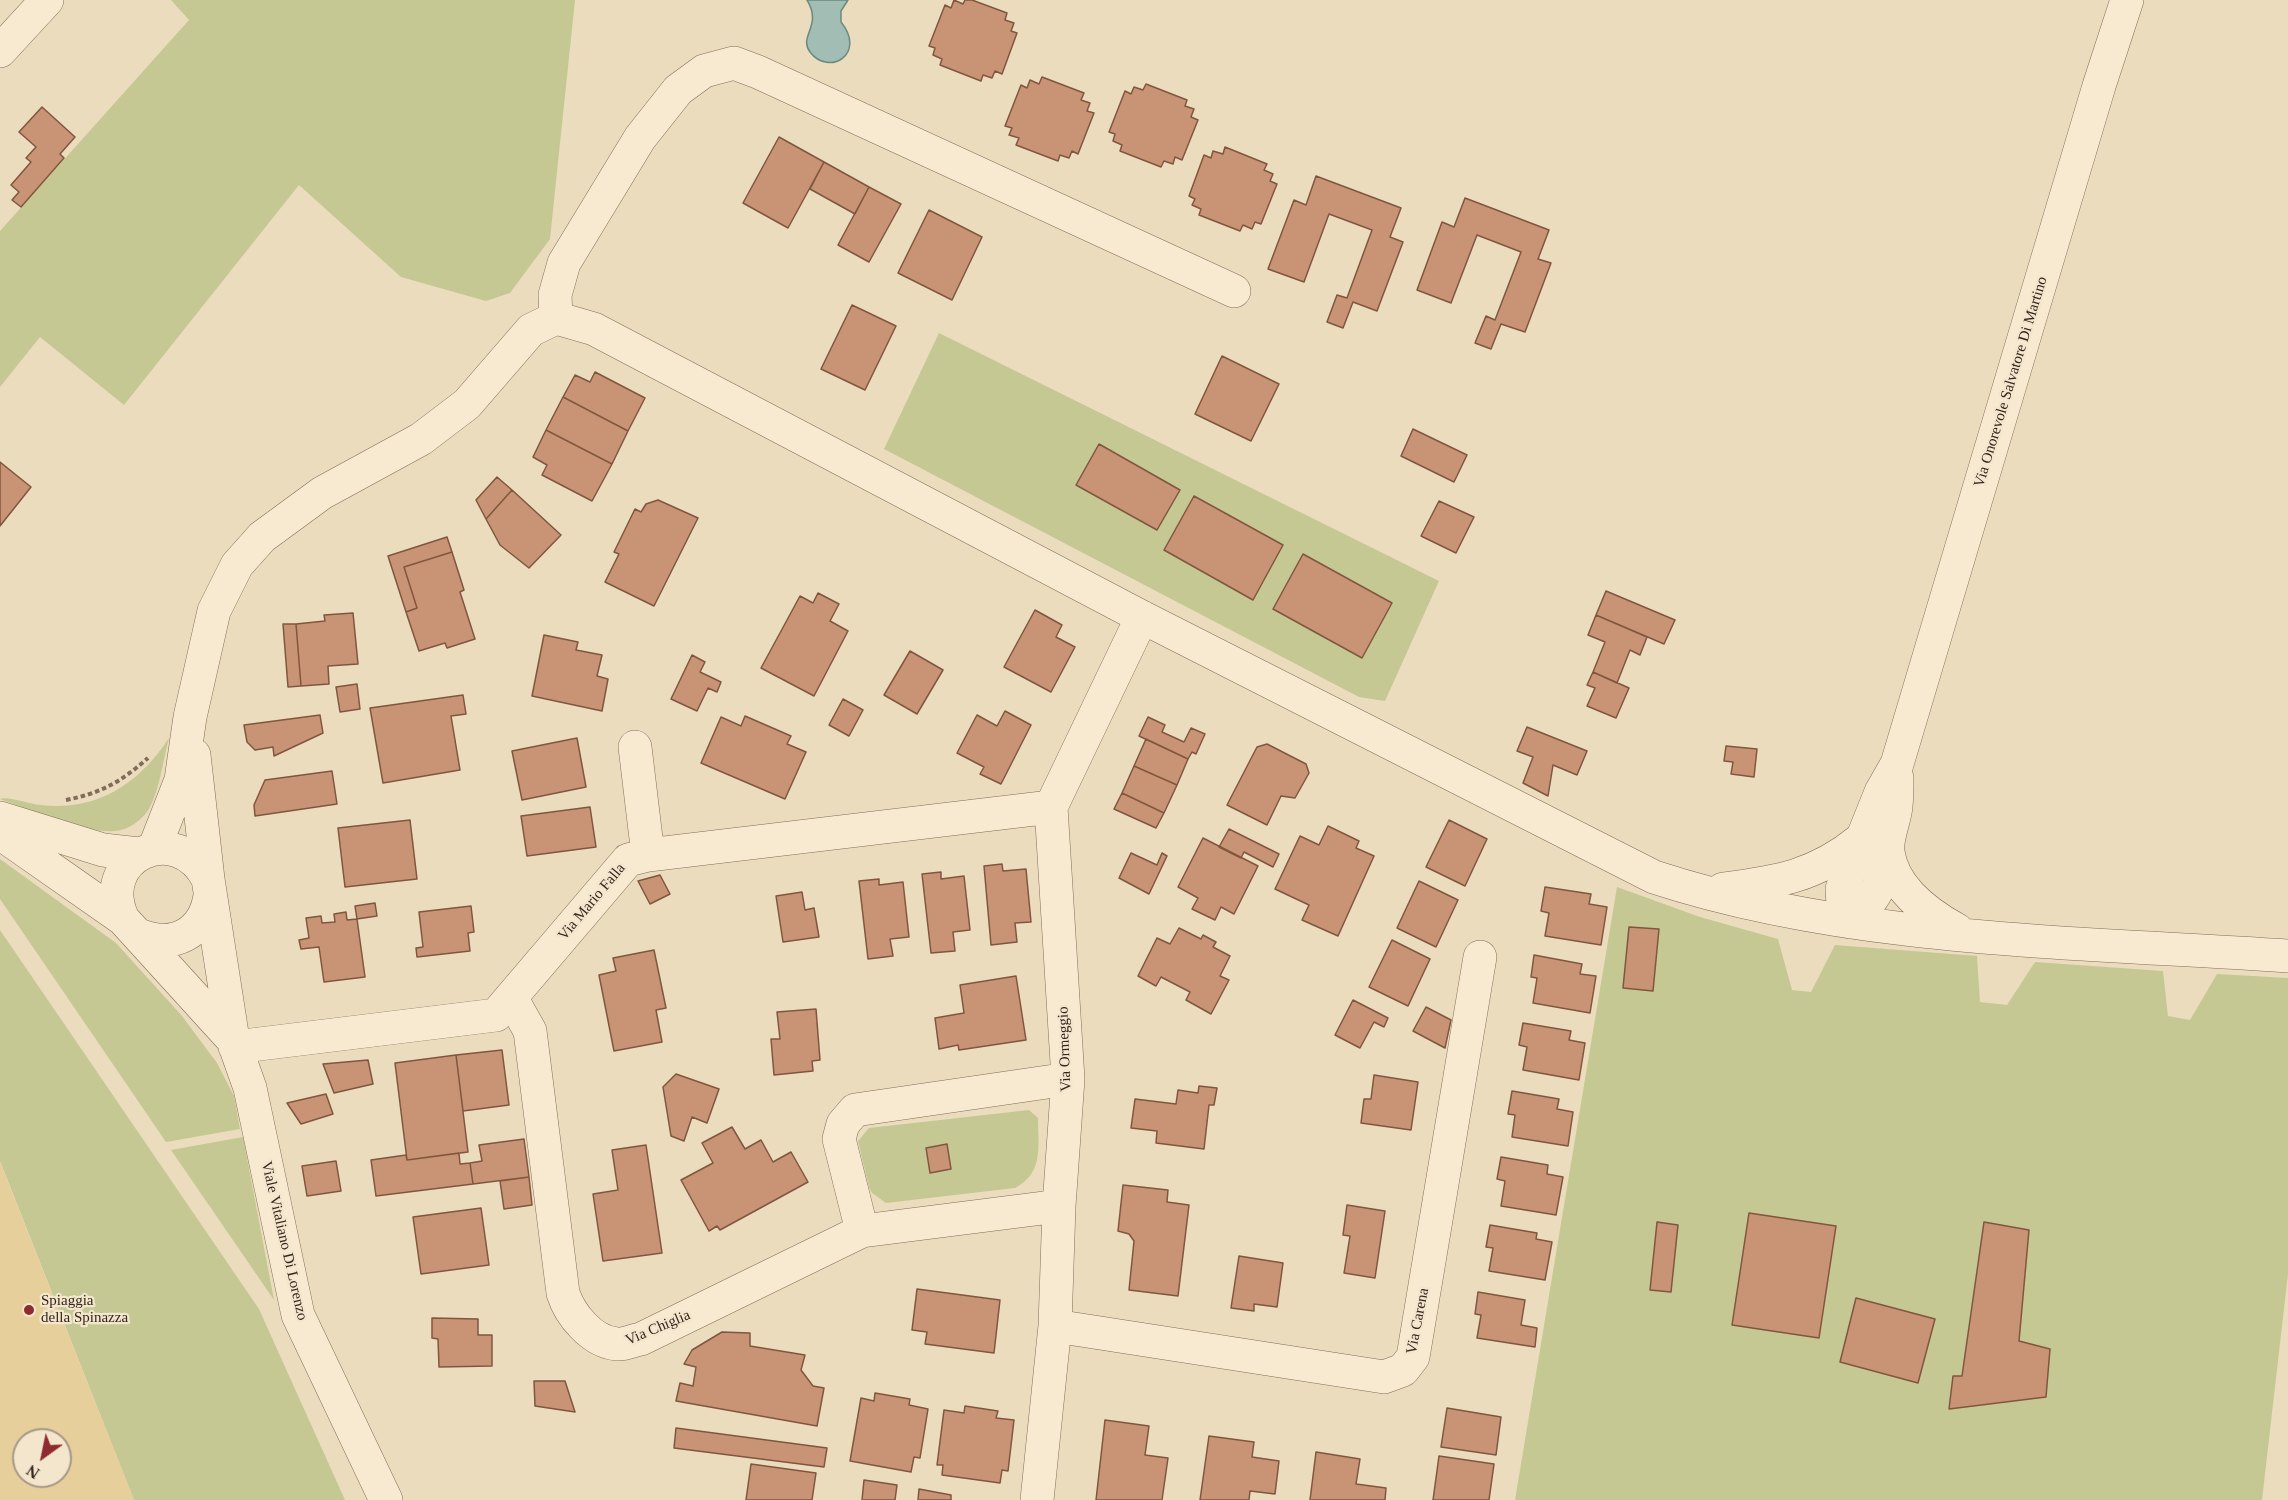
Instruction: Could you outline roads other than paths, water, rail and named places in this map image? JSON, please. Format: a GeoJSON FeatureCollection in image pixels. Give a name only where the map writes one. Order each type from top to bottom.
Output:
{"type":"FeatureCollection","features":[{"type":"Feature","properties":{"kind":"street"},"geometry":{"type":"LineString","coordinates":[[0,51],[47,0]]}},
{"type":"Feature","properties":{"kind":"street","name":"Via Onorevole Salvatore Di Martino"},"geometry":{"type":"LineString","coordinates":[[1850,922],[1871,903],[1882,881],[1874,846],[1896,806],[1897,764],[2099,86],[2127,0]]}},
{"type":"Feature","properties":{"kind":"street"},"geometry":{"type":"LineString","coordinates":[[556,318],[555,295],[564,263],[640,138],[678,90],[704,71],[734,63],[1233,291]]}},
{"type":"Feature","properties":{"kind":"street"},"geometry":{"type":"LineString","coordinates":[[234,1044],[131,927],[116,899],[119,878],[124,868],[146,851],[181,780],[190,717],[214,611],[237,565],[256,544],[322,493],[421,439],[467,404],[531,330],[556,318],[594,329],[1142,617],[1654,877],[1700,892],[1850,922],[1963,934],[2288,956]]}},
{"type":"Feature","properties":{"kind":"street","name":"Via Ormeggio"},"geometry":{"type":"LineString","coordinates":[[1037,1500],[1055,1326],[1059,1206],[1068,1079],[1052,807],[1142,617]]}},
{"type":"Feature","properties":{"kind":"street"},"geometry":{"type":"LineString","coordinates":[[190,717],[209,888],[234,1044]]}},
{"type":"Feature","properties":{"kind":"street"},"geometry":{"type":"LineString","coordinates":[[634,747],[648,855]]}},
{"type":"Feature","properties":{"kind":"street","name":"Via Mario Falla"},"geometry":{"type":"LineString","coordinates":[[234,1044],[496,1015],[512,999],[628,860],[648,855],[1052,807]]}},
{"type":"Feature","properties":{"kind":"street"},"geometry":{"type":"LineString","coordinates":[[0,818],[104,850],[173,849],[190,856],[209,888],[204,917],[190,933],[170,942],[159,942],[131,927],[0,833]]}},
{"type":"Feature","properties":{"kind":"street"},"geometry":{"type":"LineString","coordinates":[[1700,892],[1800,876],[1839,857],[1874,846],[1912,898],[1932,916],[1963,934]]}},
{"type":"Feature","properties":{"kind":"street","name":"Via Carena"},"geometry":{"type":"LineString","coordinates":[[1055,1326],[1384,1377],[1403,1370],[1413,1357],[1480,957]]}},
{"type":"Feature","properties":{"kind":"street","name":"Via Chiglia"},"geometry":{"type":"LineString","coordinates":[[512,999],[530,1031],[563,1293],[567,1306],[579,1322],[599,1338],[618,1344],[641,1339],[862,1231],[1059,1206]]}},
{"type":"Feature","properties":{"kind":"street","name":"Viale Vitaliano Di Lorenzo"},"geometry":{"type":"LineString","coordinates":[[234,1044],[250,1088],[298,1315],[386,1500]]}},
{"type":"Feature","properties":{"kind":"street"},"geometry":{"type":"LineString","coordinates":[[862,1231],[839,1139],[843,1125],[855,1110],[1068,1079]]}},
{"type":"Feature","properties":{"kind":"water"},"geometry":{"type":"Polygon","coordinates":[[[807,0],[848,0],[841,11],[841,22],[848,34],[850,44],[848,52],[835,62],[818,59],[807,46],[813,17],[807,0]]]}},
{"type":"Feature","properties":{"kind":"place","name":"Spiaggia della Spinazza"},"geometry":{"type":"Point","coordinates":[29,1310]}}]}
